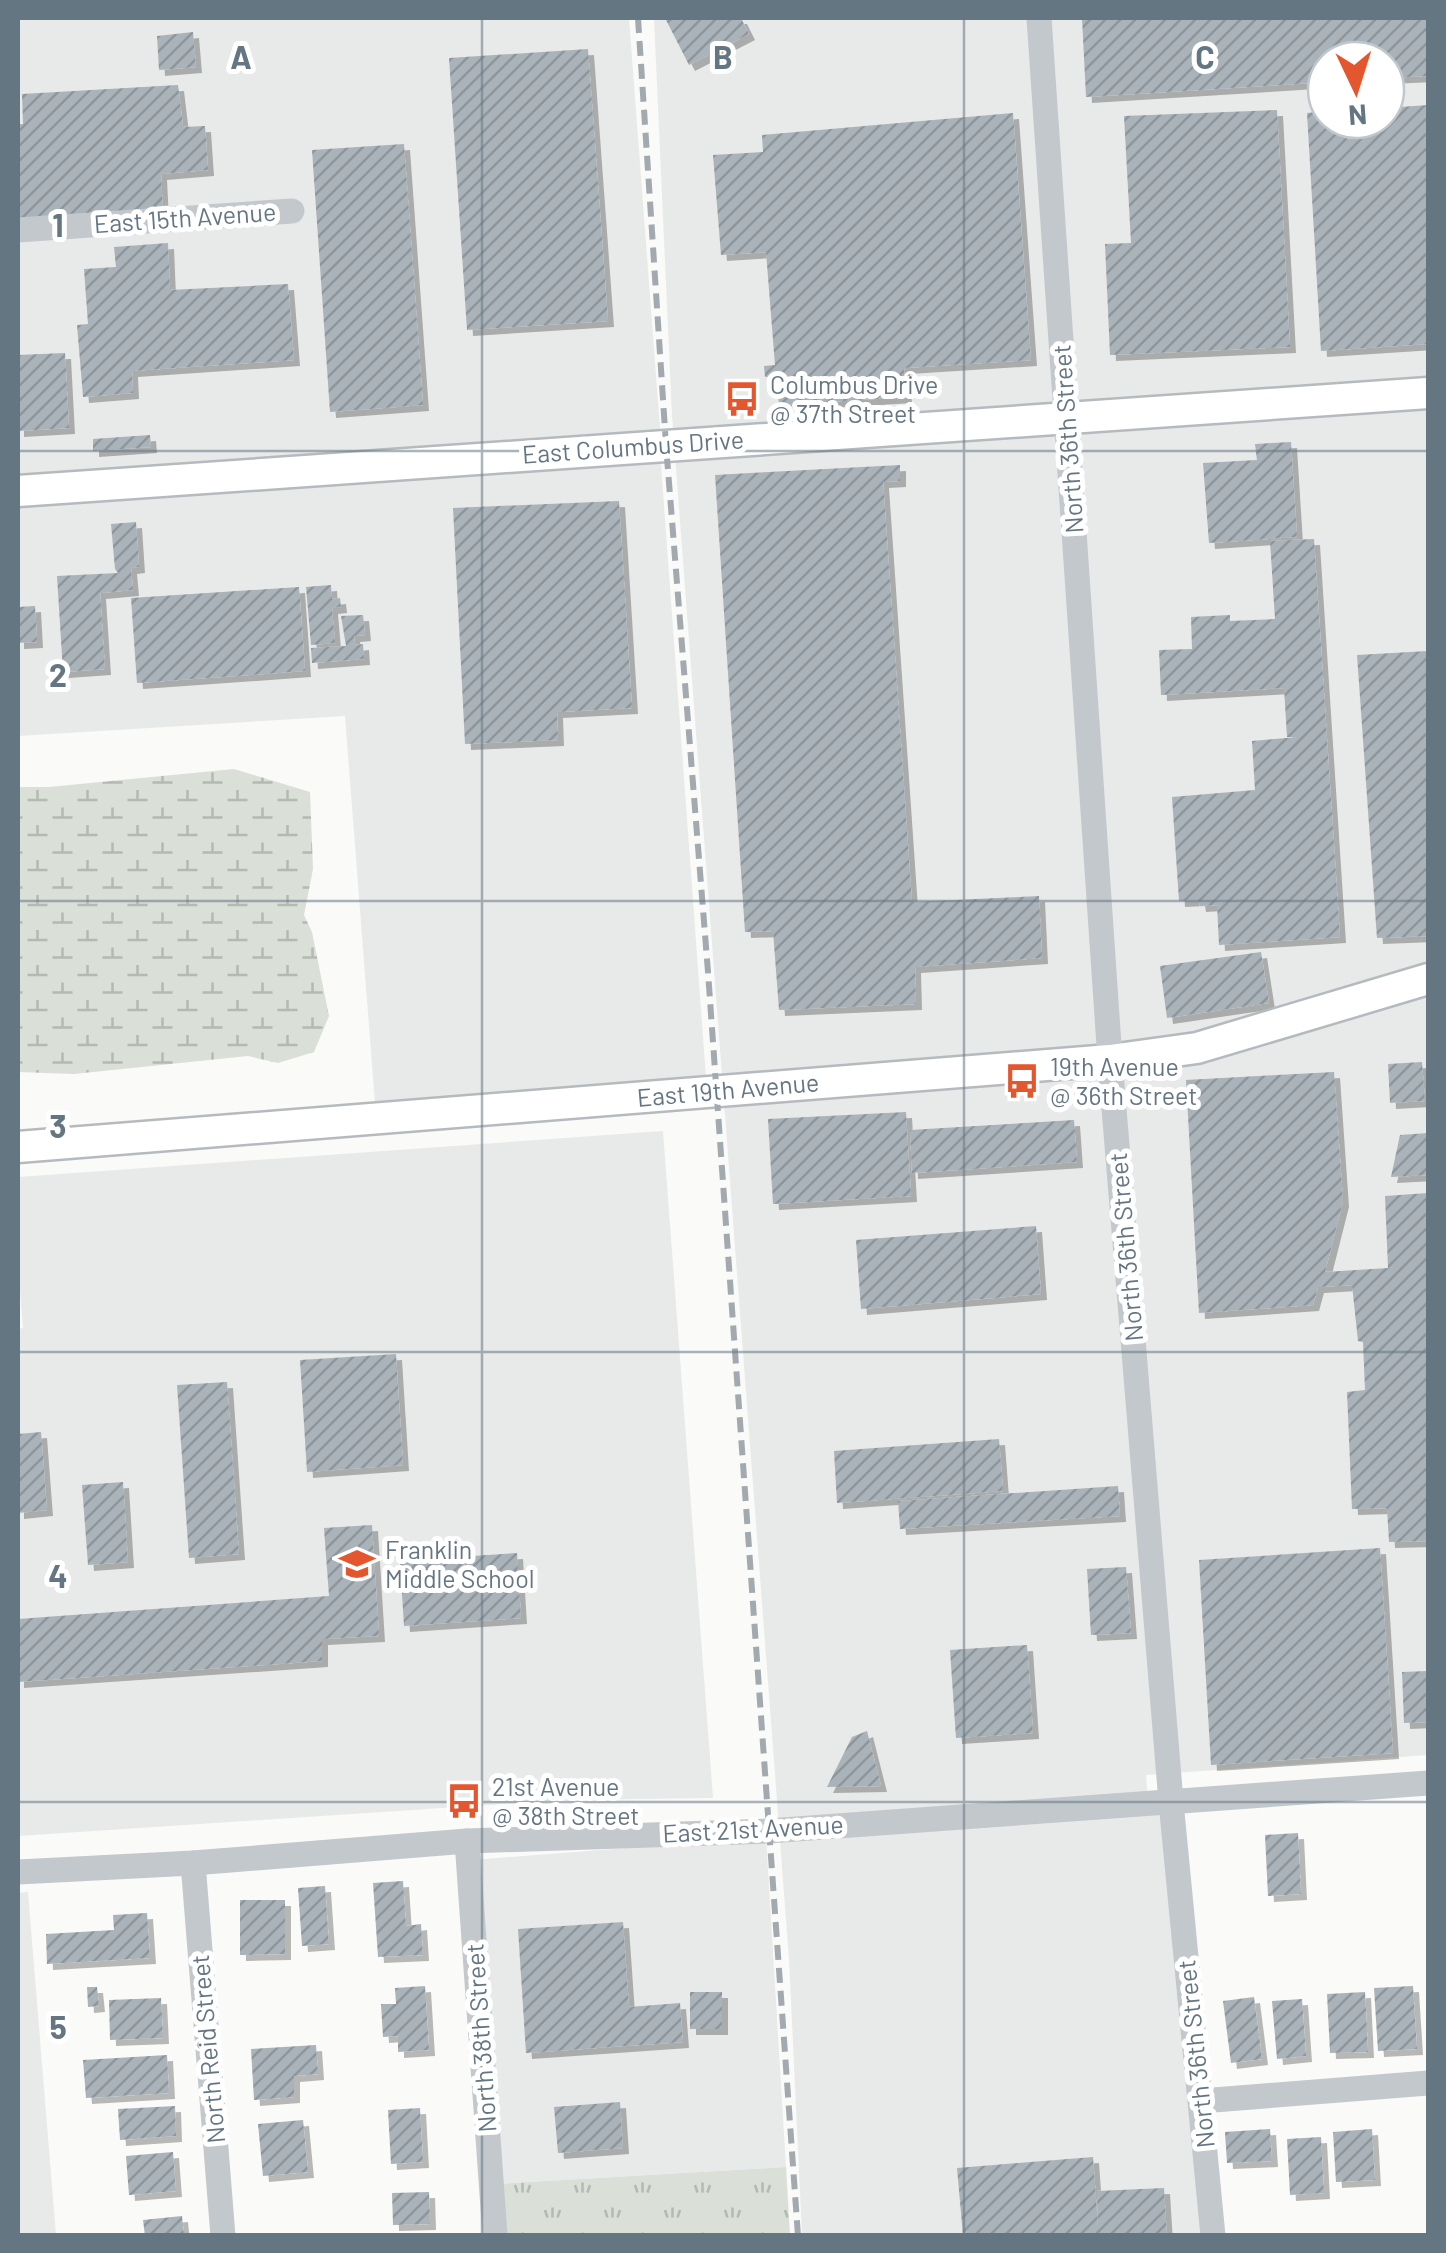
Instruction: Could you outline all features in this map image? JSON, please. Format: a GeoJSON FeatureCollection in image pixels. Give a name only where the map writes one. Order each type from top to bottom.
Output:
{"type":"FeatureCollection","features":[{"type":"Feature","properties":{"kind":"main road","name":"East Columbus Drive"},"geometry":{"type":"LineString","coordinates":[[18,491],[1428,393]]}},
{"type":"Feature","properties":{"kind":"main road","name":"East 19th Avenue"},"geometry":{"type":"LineString","coordinates":[[18,1147],[1110,1060],[1198,1048],[1428,979]]}},
{"type":"Feature","properties":{"kind":"street","name":"North 36th Street"},"geometry":{"type":"LineString","coordinates":[[1039,18],[1110,1060],[1171,1802],[1213,2236]]}},
{"type":"Feature","properties":{"kind":"street","name":"East 15th Avenue"},"geometry":{"type":"LineString","coordinates":[[18,230],[292,211]]}},
{"type":"Feature","properties":{"kind":"street","name":"East 21st Avenue"},"geometry":{"type":"LineString","coordinates":[[18,1872],[194,1863],[467,1841],[769,1830],[1428,1783]]}},
{"type":"Feature","properties":{"kind":"street","name":"North 38th Street"},"geometry":{"type":"LineString","coordinates":[[467,1841],[495,2236]]}},
{"type":"Feature","properties":{"kind":"street","name":"North Reid Street"},"geometry":{"type":"LineString","coordinates":[[194,1863],[223,2236]]}},
{"type":"Feature","properties":{"kind":"street"},"geometry":{"type":"LineString","coordinates":[[1202,2101],[1428,2083]]}},
{"type":"Feature","properties":{"kind":"shaded area"},"geometry":{"type":"Polygon","coordinates":[[[18,18],[629,18],[661,442],[18,490],[18,18]]]}},
{"type":"Feature","properties":{"kind":"shaded area"},"geometry":{"type":"Polygon","coordinates":[[[654,18],[1428,18],[1428,1755],[1146,1775],[1149,1813],[1166,1813],[1205,2235],[802,2235],[789,1959],[672,416],[654,18]]]}},
{"type":"Feature","properties":{"kind":"shaded area"},"geometry":{"type":"Polygon","coordinates":[[[660,451],[707,1091],[376,1116],[345,716],[18,736],[18,498],[660,451]]]}},
{"type":"Feature","properties":{"kind":"shaded area","name":"Franklin Middle School"},"geometry":{"type":"Polygon","coordinates":[[[663,1131],[713,1798],[563,1800],[18,1836],[18,1329],[23,1328],[18,1177],[663,1131]]]}},
{"type":"Feature","properties":{"kind":"shaded area"},"geometry":{"type":"Polygon","coordinates":[[[766,1837],[786,2167],[497,2184],[472,1860],[766,1837]]]}},
{"type":"Feature","properties":{"kind":"shaded area"},"geometry":{"type":"Polygon","coordinates":[[[28,1892],[56,2235],[18,2235],[18,1893],[28,1892]]]}},
{"type":"Feature","properties":{"kind":"green space"},"geometry":{"type":"Polygon","coordinates":[[[234,769],[310,792],[313,869],[304,915],[312,932],[329,1016],[314,1052],[278,1063],[248,1056],[74,1074],[18,1072],[18,787],[234,769]]]}},
{"type":"Feature","properties":{"kind":"green space"},"geometry":{"type":"Polygon","coordinates":[[[786,2167],[790,2235],[504,2235],[497,2184],[786,2167]]]}},
{"type":"Feature","properties":{"kind":"building"},"geometry":{"type":"Polygon","coordinates":[[[665,18],[741,18],[749,34],[689,65],[665,18]]]}},
{"type":"Feature","properties":{"kind":"building"},"geometry":{"type":"Polygon","coordinates":[[[1082,18],[1428,18],[1428,76],[1406,77],[1406,40],[1306,40],[1306,83],[1086,97],[1082,18]]]}},
{"type":"Feature","properties":{"kind":"building"},"geometry":{"type":"Polygon","coordinates":[[[193,32],[196,67],[159,70],[157,36],[193,32]]]}},
{"type":"Feature","properties":{"kind":"building"},"geometry":{"type":"Polygon","coordinates":[[[588,49],[608,321],[467,330],[449,58],[588,49]]]}},
{"type":"Feature","properties":{"kind":"building"},"geometry":{"type":"Polygon","coordinates":[[[178,85],[183,127],[205,126],[208,170],[161,174],[163,213],[18,222],[18,124],[23,124],[22,94],[178,85]]]}},
{"type":"Feature","properties":{"kind":"building"},"geometry":{"type":"Polygon","coordinates":[[[1428,105],[1428,344],[1321,351],[1309,140],[1406,140],[1406,107],[1428,105]]]}},
{"type":"Feature","properties":{"kind":"building"},"geometry":{"type":"Polygon","coordinates":[[[1277,110],[1290,347],[1110,355],[1105,244],[1131,243],[1124,116],[1277,110]]]}},
{"type":"Feature","properties":{"kind":"building"},"geometry":{"type":"Polygon","coordinates":[[[1013,113],[1031,360],[904,368],[906,397],[779,405],[776,376],[765,377],[764,366],[775,365],[766,252],[721,255],[713,155],[763,152],[762,135],[1013,113]]]}},
{"type":"Feature","properties":{"kind":"building"},"geometry":{"type":"Polygon","coordinates":[[[404,144],[423,405],[330,412],[312,150],[404,144]]]}},
{"type":"Feature","properties":{"kind":"building"},"geometry":{"type":"Polygon","coordinates":[[[168,243],[170,290],[288,284],[294,360],[132,371],[133,393],[83,397],[77,325],[88,324],[84,269],[116,267],[114,247],[168,243]]]}},
{"type":"Feature","properties":{"kind":"building"},"geometry":{"type":"Polygon","coordinates":[[[65,353],[69,428],[18,431],[18,355],[65,353]]]}},
{"type":"Feature","properties":{"kind":"building"},"geometry":{"type":"Polygon","coordinates":[[[150,435],[151,447],[93,451],[93,439],[150,435]]]}},
{"type":"Feature","properties":{"kind":"building"},"geometry":{"type":"Polygon","coordinates":[[[1291,442],[1297,537],[1209,543],[1203,463],[1257,460],[1255,444],[1291,442]]]}},
{"type":"Feature","properties":{"kind":"building"},"geometry":{"type":"Polygon","coordinates":[[[900,465],[900,481],[883,482],[912,902],[1039,896],[1042,958],[915,967],[916,1004],[779,1010],[773,931],[745,932],[715,475],[900,465]]]}},
{"type":"Feature","properties":{"kind":"building"},"geometry":{"type":"Polygon","coordinates":[[[619,501],[632,708],[557,712],[558,740],[465,744],[453,508],[619,501]]]}},
{"type":"Feature","properties":{"kind":"building"},"geometry":{"type":"Polygon","coordinates":[[[136,522],[139,567],[131,568],[133,590],[100,593],[105,669],[63,672],[57,576],[118,573],[111,524],[136,522]]]}},
{"type":"Feature","properties":{"kind":"building"},"geometry":{"type":"Polygon","coordinates":[[[1314,539],[1340,937],[1219,945],[1217,905],[1200,906],[1199,900],[1179,901],[1172,797],[1255,790],[1252,741],[1298,737],[1287,737],[1284,688],[1161,695],[1159,650],[1192,649],[1191,617],[1230,615],[1230,621],[1275,619],[1270,541],[1314,539]]]}},
{"type":"Feature","properties":{"kind":"building"},"geometry":{"type":"Polygon","coordinates":[[[331,585],[332,599],[340,598],[341,607],[332,608],[335,643],[311,645],[306,587],[331,585]]]}},
{"type":"Feature","properties":{"kind":"building"},"geometry":{"type":"Polygon","coordinates":[[[299,587],[305,671],[137,683],[131,598],[299,587]]]}},
{"type":"Feature","properties":{"kind":"building"},"geometry":{"type":"Polygon","coordinates":[[[35,606],[37,642],[18,643],[18,607],[35,606]]]}},
{"type":"Feature","properties":{"kind":"building"},"geometry":{"type":"Polygon","coordinates":[[[363,615],[365,635],[354,636],[355,645],[363,644],[364,659],[312,663],[311,648],[346,646],[341,616],[363,615]]]}},
{"type":"Feature","properties":{"kind":"building"},"geometry":{"type":"Polygon","coordinates":[[[1428,651],[1428,936],[1377,938],[1357,655],[1428,651]]]}},
{"type":"Feature","properties":{"kind":"building"},"geometry":{"type":"Polygon","coordinates":[[[1261,952],[1269,1003],[1167,1018],[1160,966],[1261,952]]]}},
{"type":"Feature","properties":{"kind":"building"},"geometry":{"type":"Polygon","coordinates":[[[1422,1062],[1425,1101],[1390,1103],[1388,1064],[1422,1062]]]}},
{"type":"Feature","properties":{"kind":"building"},"geometry":{"type":"Polygon","coordinates":[[[1334,1072],[1343,1201],[1325,1272],[1388,1268],[1385,1196],[1428,1193],[1428,1541],[1389,1542],[1387,1508],[1352,1509],[1347,1392],[1365,1390],[1363,1342],[1358,1341],[1352,1285],[1318,1287],[1313,1305],[1199,1313],[1186,1080],[1334,1072]]]}},
{"type":"Feature","properties":{"kind":"building"},"geometry":{"type":"Polygon","coordinates":[[[906,1112],[911,1196],[773,1204],[768,1119],[906,1112]]]}},
{"type":"Feature","properties":{"kind":"building"},"geometry":{"type":"Polygon","coordinates":[[[1074,1120],[1077,1162],[912,1173],[910,1130],[1074,1120]]]}},
{"type":"Feature","properties":{"kind":"building"},"geometry":{"type":"Polygon","coordinates":[[[1428,1133],[1428,1175],[1391,1177],[1400,1135],[1428,1133]]]}},
{"type":"Feature","properties":{"kind":"building"},"geometry":{"type":"Polygon","coordinates":[[[1036,1226],[1041,1294],[861,1309],[856,1240],[1036,1226]]]}},
{"type":"Feature","properties":{"kind":"building"},"geometry":{"type":"Polygon","coordinates":[[[396,1354],[403,1465],[307,1472],[300,1360],[396,1354]]]}},
{"type":"Feature","properties":{"kind":"building"},"geometry":{"type":"Polygon","coordinates":[[[227,1382],[239,1554],[189,1558],[177,1385],[227,1382]]]}},
{"type":"Feature","properties":{"kind":"building"},"geometry":{"type":"Polygon","coordinates":[[[41,1432],[47,1510],[18,1513],[18,1434],[41,1432]]]}},
{"type":"Feature","properties":{"kind":"building"},"geometry":{"type":"Polygon","coordinates":[[[999,1439],[1003,1491],[837,1503],[834,1451],[999,1439]]]}},
{"type":"Feature","properties":{"kind":"building"},"geometry":{"type":"Polygon","coordinates":[[[123,1482],[128,1562],[88,1565],[82,1485],[123,1482]]]}},
{"type":"Feature","properties":{"kind":"building"},"geometry":{"type":"Polygon","coordinates":[[[1118,1486],[1120,1516],[900,1529],[898,1501],[1118,1486]]]}},
{"type":"Feature","properties":{"kind":"building"},"geometry":{"type":"Polygon","coordinates":[[[372,1525],[379,1636],[322,1639],[322,1661],[18,1682],[18,1619],[329,1596],[324,1528],[372,1525]]]}},
{"type":"Feature","properties":{"kind":"building"},"geometry":{"type":"Polygon","coordinates":[[[1380,1548],[1393,1753],[1211,1765],[1199,1560],[1380,1548]]]}},
{"type":"Feature","properties":{"kind":"building"},"geometry":{"type":"Polygon","coordinates":[[[517,1553],[521,1618],[404,1626],[400,1561],[517,1553]]]}},
{"type":"Feature","properties":{"kind":"building"},"geometry":{"type":"Polygon","coordinates":[[[1126,1567],[1131,1633],[1091,1635],[1087,1569],[1126,1567]]]}},
{"type":"Feature","properties":{"kind":"building"},"geometry":{"type":"Polygon","coordinates":[[[1027,1645],[1033,1733],[956,1738],[950,1650],[1027,1645]]]}},
{"type":"Feature","properties":{"kind":"building"},"geometry":{"type":"Polygon","coordinates":[[[1428,1671],[1428,1722],[1404,1723],[1402,1672],[1428,1671]]]}},
{"type":"Feature","properties":{"kind":"building"},"geometry":{"type":"Polygon","coordinates":[[[867,1731],[881,1786],[827,1787],[852,1737],[867,1731]]]}},
{"type":"Feature","properties":{"kind":"building"},"geometry":{"type":"Polygon","coordinates":[[[1298,1833],[1301,1894],[1268,1896],[1265,1835],[1298,1833]]]}},
{"type":"Feature","properties":{"kind":"building"},"geometry":{"type":"Polygon","coordinates":[[[403,1881],[406,1926],[421,1924],[423,1955],[378,1957],[373,1883],[403,1881]]]}},
{"type":"Feature","properties":{"kind":"building"},"geometry":{"type":"Polygon","coordinates":[[[325,1886],[329,1944],[302,1946],[298,1888],[325,1886]]]}},
{"type":"Feature","properties":{"kind":"building"},"geometry":{"type":"Polygon","coordinates":[[[240,1900],[285,1900],[285,1954],[240,1955],[240,1900]]]}},
{"type":"Feature","properties":{"kind":"building"},"geometry":{"type":"Polygon","coordinates":[[[147,1913],[150,1958],[47,1964],[46,1934],[114,1930],[113,1915],[147,1913]]]}},
{"type":"Feature","properties":{"kind":"building"},"geometry":{"type":"Polygon","coordinates":[[[623,1922],[629,2007],[680,2003],[683,2042],[526,2053],[518,1929],[623,1922]]]}},
{"type":"Feature","properties":{"kind":"building"},"geometry":{"type":"Polygon","coordinates":[[[425,1986],[429,2050],[398,2052],[398,2036],[383,2037],[381,2004],[396,2004],[395,1988],[425,1986]]]}},
{"type":"Feature","properties":{"kind":"building"},"geometry":{"type":"Polygon","coordinates":[[[1413,1986],[1417,2049],[1378,2051],[1374,1988],[1413,1986]]]}},
{"type":"Feature","properties":{"kind":"building"},"geometry":{"type":"Polygon","coordinates":[[[87,1987],[97,1987],[99,2006],[88,2007],[87,1987]]]}},
{"type":"Feature","properties":{"kind":"building"},"geometry":{"type":"Polygon","coordinates":[[[690,1992],[722,1992],[722,2029],[690,2029],[690,1992]]]}},
{"type":"Feature","properties":{"kind":"building"},"geometry":{"type":"Polygon","coordinates":[[[1365,1992],[1368,2052],[1330,2053],[1327,1994],[1365,1992]]]}},
{"type":"Feature","properties":{"kind":"building"},"geometry":{"type":"Polygon","coordinates":[[[1254,1997],[1262,2059],[1231,2063],[1223,2001],[1254,1997]]]}},
{"type":"Feature","properties":{"kind":"building"},"geometry":{"type":"Polygon","coordinates":[[[161,1998],[163,2038],[110,2040],[109,2000],[161,1998]]]}},
{"type":"Feature","properties":{"kind":"building"},"geometry":{"type":"Polygon","coordinates":[[[1302,1999],[1306,2056],[1277,2059],[1272,2001],[1302,1999]]]}},
{"type":"Feature","properties":{"kind":"building"},"geometry":{"type":"Polygon","coordinates":[[[316,2045],[318,2074],[294,2076],[294,2097],[254,2100],[251,2049],[316,2045]]]}},
{"type":"Feature","properties":{"kind":"building"},"geometry":{"type":"Polygon","coordinates":[[[167,2055],[169,2093],[86,2098],[83,2060],[167,2055]]]}},
{"type":"Feature","properties":{"kind":"building"},"geometry":{"type":"Polygon","coordinates":[[[620,2102],[623,2148],[558,2153],[554,2107],[620,2102]]]}},
{"type":"Feature","properties":{"kind":"building"},"geometry":{"type":"Polygon","coordinates":[[[175,2106],[176,2136],[120,2140],[118,2109],[175,2106]]]}},
{"type":"Feature","properties":{"kind":"building"},"geometry":{"type":"Polygon","coordinates":[[[420,2108],[423,2162],[391,2164],[388,2110],[420,2108]]]}},
{"type":"Feature","properties":{"kind":"building"},"geometry":{"type":"Polygon","coordinates":[[[303,2120],[308,2172],[263,2176],[258,2124],[303,2120]]]}},
{"type":"Feature","properties":{"kind":"building"},"geometry":{"type":"Polygon","coordinates":[[[1270,2129],[1272,2161],[1227,2163],[1225,2132],[1270,2129]]]}},
{"type":"Feature","properties":{"kind":"building"},"geometry":{"type":"Polygon","coordinates":[[[1372,2129],[1375,2180],[1336,2182],[1333,2132],[1372,2129]]]}},
{"type":"Feature","properties":{"kind":"building"},"geometry":{"type":"Polygon","coordinates":[[[1321,2137],[1324,2193],[1290,2195],[1287,2139],[1321,2137]]]}},
{"type":"Feature","properties":{"kind":"building"},"geometry":{"type":"Polygon","coordinates":[[[173,2152],[176,2191],[129,2195],[126,2156],[173,2152]]]}},
{"type":"Feature","properties":{"kind":"building"},"geometry":{"type":"Polygon","coordinates":[[[1093,2157],[1098,2227],[1097,2191],[1164,2188],[1167,2236],[963,2236],[957,2168],[1093,2157]]]}},
{"type":"Feature","properties":{"kind":"building"},"geometry":{"type":"Polygon","coordinates":[[[429,2192],[430,2224],[393,2225],[392,2193],[429,2192]]]}},
{"type":"Feature","properties":{"kind":"building"},"geometry":{"type":"Polygon","coordinates":[[[182,2216],[184,2236],[145,2236],[143,2220],[182,2216]]]}},
{"type":"Feature","properties":{"kind":"railway"},"geometry":{"type":"LineString","coordinates":[[638,18],[798,2236]]}},
{"type":"Feature","properties":{"kind":"place","name":"Columbus Drive @ 37th Street"},"geometry":{"type":"Point","coordinates":[742,399]}},
{"type":"Feature","properties":{"kind":"place","name":"19th Avenue @ 36th Street"},"geometry":{"type":"Point","coordinates":[1022,1081]}},
{"type":"Feature","properties":{"kind":"place","name":"Franklin Middle School"},"geometry":{"type":"Point","coordinates":[357,1564]}},
{"type":"Feature","properties":{"kind":"place","name":"21st Avenue @ 38th Street"},"geometry":{"type":"Point","coordinates":[464,1801]}}]}
